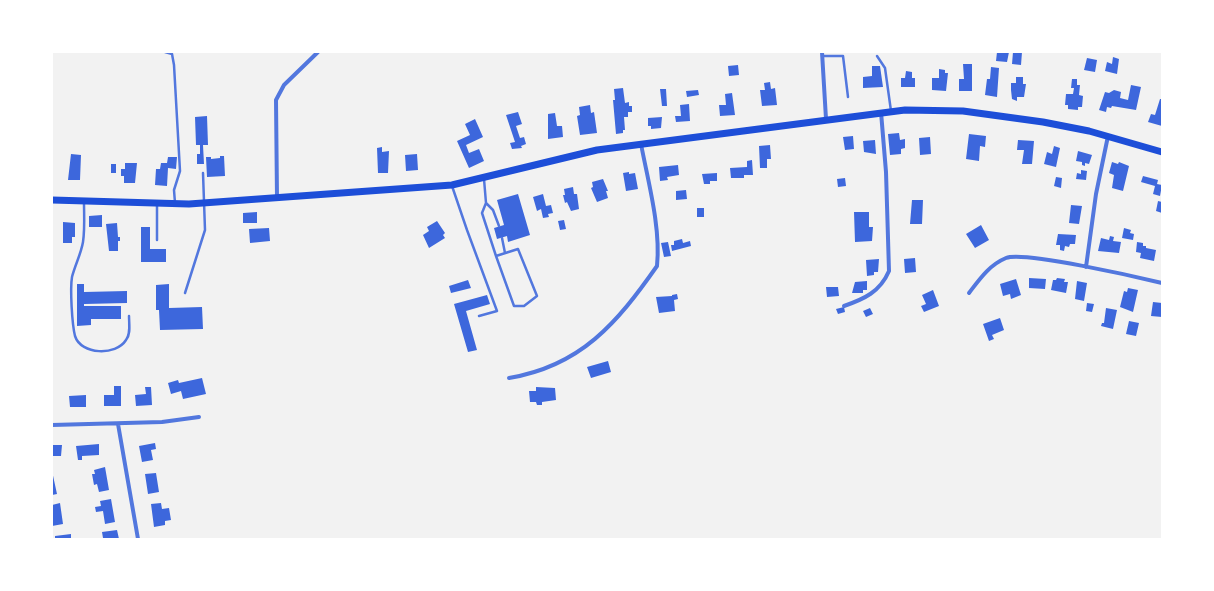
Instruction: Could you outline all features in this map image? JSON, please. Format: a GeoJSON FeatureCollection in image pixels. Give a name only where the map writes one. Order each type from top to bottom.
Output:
{"type":"FeatureCollection","features":[{"type":"Feature","properties":{"kind":"main road"},"geometry":{"type":"LineString","coordinates":[[52,200],[157,204],[205,203],[452,185],[564,157],[641,144],[881,112],[934,109],[982,113],[1043,122],[1108,136],[1162,152]]}},
{"type":"Feature","properties":{"kind":"street"},"geometry":{"type":"LineString","coordinates":[[276,198],[276,100],[284,85],[318,52]]}},
{"type":"Feature","properties":{"kind":"street"},"geometry":{"type":"LineString","coordinates":[[822,54],[826,119]]}},
{"type":"Feature","properties":{"kind":"street"},"geometry":{"type":"LineString","coordinates":[[844,306],[865,299],[885,281],[889,271],[886,172],[881,112]]}},
{"type":"Feature","properties":{"kind":"street"},"geometry":{"type":"LineString","coordinates":[[1086,268],[1096,194],[1108,136]]}},
{"type":"Feature","properties":{"kind":"street"},"geometry":{"type":"LineString","coordinates":[[509,378],[532,374],[582,349],[594,341],[612,325],[657,266],[658,255],[655,224],[641,144]]}},
{"type":"Feature","properties":{"kind":"street"},"geometry":{"type":"LineString","coordinates":[[969,293],[990,268],[1007,258],[1022,256],[1162,283]]}},
{"type":"Feature","properties":{"kind":"street"},"geometry":{"type":"LineString","coordinates":[[52,425],[168,422],[199,417]]}},
{"type":"Feature","properties":{"kind":"street"},"geometry":{"type":"LineString","coordinates":[[118,424],[138,539]]}},
{"type":"Feature","properties":{"kind":"lane"},"geometry":{"type":"LineString","coordinates":[[165,52],[172,54],[174,65],[180,146],[180,171],[174,190],[176,204]]}},
{"type":"Feature","properties":{"kind":"lane"},"geometry":{"type":"LineString","coordinates":[[822,54],[842,56],[848,97]]}},
{"type":"Feature","properties":{"kind":"lane"},"geometry":{"type":"LineString","coordinates":[[877,56],[885,68],[891,112]]}},
{"type":"Feature","properties":{"kind":"lane"},"geometry":{"type":"LineString","coordinates":[[185,293],[206,225],[203,174]]}},
{"type":"Feature","properties":{"kind":"lane"},"geometry":{"type":"LineString","coordinates":[[484,178],[486,204],[482,213],[496,256],[514,306],[524,306],[537,296],[518,249],[496,256]]}},
{"type":"Feature","properties":{"kind":"lane"},"geometry":{"type":"LineString","coordinates":[[452,185],[497,311],[479,316]]}},
{"type":"Feature","properties":{"kind":"lane"},"geometry":{"type":"LineString","coordinates":[[84,202],[83,242],[72,282],[74,326],[77,341],[84,348],[92,351],[109,350],[120,346],[125,342],[128,336],[129,316]]}},
{"type":"Feature","properties":{"kind":"lane"},"geometry":{"type":"LineString","coordinates":[[157,204],[157,240]]}},
{"type":"Feature","properties":{"kind":"lane"},"geometry":{"type":"LineString","coordinates":[[486,204],[493,210],[499,226]]}},
{"type":"Feature","properties":{"kind":"lane"},"geometry":{"type":"LineString","coordinates":[[502,238],[505,253]]}},
{"type":"Feature","properties":{"kind":"building"},"geometry":{"type":"Polygon","coordinates":[[[997,52],[1009,52],[1007,62],[996,61],[997,52]]]}},
{"type":"Feature","properties":{"kind":"building"},"geometry":{"type":"Polygon","coordinates":[[[1013,52],[1022,52],[1021,65],[1012,64],[1013,52]]]}},
{"type":"Feature","properties":{"kind":"building"},"geometry":{"type":"Polygon","coordinates":[[[1113,57],[1119,59],[1117,74],[1105,71],[1107,62],[1112,64],[1113,57]]]}},
{"type":"Feature","properties":{"kind":"building"},"geometry":{"type":"Polygon","coordinates":[[[1087,58],[1097,60],[1095,72],[1084,70],[1087,58]]]}},
{"type":"Feature","properties":{"kind":"building"},"geometry":{"type":"Polygon","coordinates":[[[963,64],[972,64],[972,91],[959,91],[959,79],[964,79],[963,64]]]}},
{"type":"Feature","properties":{"kind":"building"},"geometry":{"type":"Polygon","coordinates":[[[738,65],[739,75],[729,76],[728,66],[738,65]]]}},
{"type":"Feature","properties":{"kind":"building"},"geometry":{"type":"Polygon","coordinates":[[[872,66],[880,66],[883,87],[863,88],[863,77],[872,76],[872,66]]]}},
{"type":"Feature","properties":{"kind":"building"},"geometry":{"type":"Polygon","coordinates":[[[991,67],[999,68],[997,97],[985,95],[987,79],[990,79],[991,67]]]}},
{"type":"Feature","properties":{"kind":"building"},"geometry":{"type":"Polygon","coordinates":[[[939,69],[945,70],[945,73],[948,73],[946,91],[932,90],[932,78],[939,78],[939,69]]]}},
{"type":"Feature","properties":{"kind":"building"},"geometry":{"type":"Polygon","coordinates":[[[906,71],[912,72],[912,78],[915,78],[915,87],[901,87],[901,78],[905,78],[906,71]]]}},
{"type":"Feature","properties":{"kind":"building"},"geometry":{"type":"Polygon","coordinates":[[[1016,77],[1023,77],[1023,84],[1026,84],[1024,97],[1017,97],[1017,101],[1012,99],[1011,90],[1011,83],[1016,83],[1016,77]]]}},
{"type":"Feature","properties":{"kind":"building"},"geometry":{"type":"Polygon","coordinates":[[[1072,79],[1077,79],[1077,85],[1080,85],[1079,95],[1083,96],[1082,107],[1078,107],[1078,110],[1068,109],[1068,105],[1065,105],[1066,94],[1073,94],[1074,88],[1071,88],[1072,79]]]}},
{"type":"Feature","properties":{"kind":"building"},"geometry":{"type":"Polygon","coordinates":[[[770,82],[771,89],[775,88],[777,105],[762,106],[760,90],[765,90],[764,83],[770,82]]]}},
{"type":"Feature","properties":{"kind":"building"},"geometry":{"type":"Polygon","coordinates":[[[1131,85],[1141,87],[1136,110],[1112,106],[1111,108],[1107,107],[1106,112],[1099,110],[1105,92],[1109,93],[1114,90],[1121,92],[1120,98],[1128,100],[1131,85]]]}},
{"type":"Feature","properties":{"kind":"building"},"geometry":{"type":"Polygon","coordinates":[[[623,88],[625,103],[629,102],[629,106],[632,106],[632,112],[628,112],[628,117],[624,117],[625,130],[623,130],[623,133],[616,134],[613,100],[615,100],[614,89],[623,88]]]}},
{"type":"Feature","properties":{"kind":"building"},"geometry":{"type":"Polygon","coordinates":[[[660,89],[666,89],[667,106],[662,106],[660,89]]]}},
{"type":"Feature","properties":{"kind":"building"},"geometry":{"type":"Polygon","coordinates":[[[698,90],[699,95],[687,97],[686,91],[698,90]]]}},
{"type":"Feature","properties":{"kind":"building"},"geometry":{"type":"Polygon","coordinates":[[[732,93],[735,115],[720,116],[719,105],[726,105],[725,94],[732,93]]]}},
{"type":"Feature","properties":{"kind":"building"},"geometry":{"type":"Polygon","coordinates":[[[1160,99],[1162,99],[1162,126],[1148,122],[1151,114],[1155,115],[1160,99]]]}},
{"type":"Feature","properties":{"kind":"building"},"geometry":{"type":"Polygon","coordinates":[[[689,104],[690,121],[676,122],[675,116],[681,116],[680,105],[689,104]]]}},
{"type":"Feature","properties":{"kind":"building"},"geometry":{"type":"Polygon","coordinates":[[[590,105],[591,113],[594,112],[597,133],[580,135],[577,116],[580,115],[579,107],[590,105]]]}},
{"type":"Feature","properties":{"kind":"building"},"geometry":{"type":"Polygon","coordinates":[[[518,112],[522,124],[516,126],[520,138],[524,137],[526,144],[521,146],[522,148],[512,149],[510,143],[515,142],[506,115],[518,112]]]}},
{"type":"Feature","properties":{"kind":"building"},"geometry":{"type":"Polygon","coordinates":[[[555,113],[557,126],[562,126],[563,137],[548,139],[548,114],[555,113]]]}},
{"type":"Feature","properties":{"kind":"building"},"geometry":{"type":"Polygon","coordinates":[[[207,116],[208,145],[203,145],[204,164],[197,164],[197,154],[200,154],[200,145],[196,145],[195,117],[207,116]]]}},
{"type":"Feature","properties":{"kind":"building"},"geometry":{"type":"Polygon","coordinates":[[[662,117],[661,128],[651,129],[651,126],[648,126],[648,118],[662,117]]]}},
{"type":"Feature","properties":{"kind":"building"},"geometry":{"type":"Polygon","coordinates":[[[475,119],[483,137],[466,145],[469,153],[479,149],[484,161],[469,168],[457,141],[470,135],[465,124],[475,119]]]}},
{"type":"Feature","properties":{"kind":"building"},"geometry":{"type":"Polygon","coordinates":[[[899,133],[900,140],[905,139],[905,148],[901,149],[901,154],[890,155],[888,134],[899,133]]]}},
{"type":"Feature","properties":{"kind":"building"},"geometry":{"type":"Polygon","coordinates":[[[969,134],[986,136],[985,147],[980,146],[979,161],[966,159],[969,134]]]}},
{"type":"Feature","properties":{"kind":"building"},"geometry":{"type":"Polygon","coordinates":[[[853,136],[854,149],[845,150],[843,137],[853,136]]]}},
{"type":"Feature","properties":{"kind":"building"},"geometry":{"type":"Polygon","coordinates":[[[930,137],[931,154],[920,155],[919,138],[930,137]]]}},
{"type":"Feature","properties":{"kind":"building"},"geometry":{"type":"Polygon","coordinates":[[[875,140],[876,154],[864,152],[863,141],[875,140]]]}},
{"type":"Feature","properties":{"kind":"building"},"geometry":{"type":"Polygon","coordinates":[[[1018,140],[1034,141],[1032,164],[1022,164],[1024,150],[1017,150],[1018,140]]]}},
{"type":"Feature","properties":{"kind":"building"},"geometry":{"type":"Polygon","coordinates":[[[770,145],[771,159],[767,159],[767,168],[760,168],[759,146],[770,145]]]}},
{"type":"Feature","properties":{"kind":"building"},"geometry":{"type":"Polygon","coordinates":[[[1054,146],[1060,148],[1056,167],[1044,164],[1047,152],[1052,154],[1054,146]]]}},
{"type":"Feature","properties":{"kind":"building"},"geometry":{"type":"Polygon","coordinates":[[[382,147],[382,152],[389,151],[388,173],[378,173],[377,148],[382,147]]]}},
{"type":"Feature","properties":{"kind":"building"},"geometry":{"type":"Polygon","coordinates":[[[1078,151],[1092,155],[1089,164],[1085,163],[1085,166],[1082,165],[1082,162],[1076,161],[1078,151]]]}},
{"type":"Feature","properties":{"kind":"building"},"geometry":{"type":"Polygon","coordinates":[[[71,154],[81,155],[80,180],[68,180],[71,154]]]}},
{"type":"Feature","properties":{"kind":"building"},"geometry":{"type":"Polygon","coordinates":[[[417,154],[418,170],[406,171],[405,155],[417,154]]]}},
{"type":"Feature","properties":{"kind":"building"},"geometry":{"type":"Polygon","coordinates":[[[220,156],[224,156],[225,176],[207,177],[206,157],[211,157],[211,159],[220,158],[220,156]]]}},
{"type":"Feature","properties":{"kind":"building"},"geometry":{"type":"Polygon","coordinates":[[[168,157],[177,157],[176,169],[168,168],[167,186],[155,185],[156,169],[160,169],[161,163],[167,163],[168,157]]]}},
{"type":"Feature","properties":{"kind":"building"},"geometry":{"type":"Polygon","coordinates":[[[752,160],[753,175],[744,175],[744,178],[731,178],[730,168],[747,167],[747,161],[752,160]]]}},
{"type":"Feature","properties":{"kind":"building"},"geometry":{"type":"Polygon","coordinates":[[[1112,162],[1118,164],[1119,162],[1129,166],[1123,191],[1112,188],[1114,175],[1109,173],[1112,162]]]}},
{"type":"Feature","properties":{"kind":"building"},"geometry":{"type":"Polygon","coordinates":[[[125,163],[137,163],[135,183],[124,183],[124,176],[121,176],[121,169],[125,169],[125,163]]]}},
{"type":"Feature","properties":{"kind":"building"},"geometry":{"type":"Polygon","coordinates":[[[111,164],[116,164],[116,173],[111,173],[111,164]]]}},
{"type":"Feature","properties":{"kind":"building"},"geometry":{"type":"Polygon","coordinates":[[[678,165],[679,175],[667,177],[668,180],[660,181],[659,167],[678,165]]]}},
{"type":"Feature","properties":{"kind":"building"},"geometry":{"type":"Polygon","coordinates":[[[1081,170],[1087,171],[1086,180],[1076,179],[1077,173],[1081,174],[1081,170]]]}},
{"type":"Feature","properties":{"kind":"building"},"geometry":{"type":"Polygon","coordinates":[[[629,172],[629,174],[635,173],[638,189],[626,191],[623,173],[629,172]]]}},
{"type":"Feature","properties":{"kind":"building"},"geometry":{"type":"Polygon","coordinates":[[[717,173],[717,181],[710,181],[710,184],[704,184],[702,174],[717,173]]]}},
{"type":"Feature","properties":{"kind":"building"},"geometry":{"type":"Polygon","coordinates":[[[1143,176],[1158,180],[1157,184],[1162,185],[1160,196],[1153,194],[1155,186],[1141,182],[1143,176]]]}},
{"type":"Feature","properties":{"kind":"building"},"geometry":{"type":"Polygon","coordinates":[[[1056,177],[1062,178],[1061,188],[1054,186],[1056,177]]]}},
{"type":"Feature","properties":{"kind":"building"},"geometry":{"type":"Polygon","coordinates":[[[845,178],[846,186],[838,187],[837,179],[845,178]]]}},
{"type":"Feature","properties":{"kind":"building"},"geometry":{"type":"Polygon","coordinates":[[[603,179],[608,191],[606,191],[608,198],[597,202],[591,188],[593,187],[592,182],[603,179]]]}},
{"type":"Feature","properties":{"kind":"building"},"geometry":{"type":"Polygon","coordinates":[[[573,187],[574,194],[577,194],[579,209],[571,211],[567,202],[565,203],[563,195],[565,195],[564,189],[573,187]]]}},
{"type":"Feature","properties":{"kind":"building"},"geometry":{"type":"Polygon","coordinates":[[[686,190],[687,199],[676,200],[676,191],[686,190]]]}},
{"type":"Feature","properties":{"kind":"building"},"geometry":{"type":"Polygon","coordinates":[[[518,194],[530,235],[508,242],[507,236],[497,239],[494,228],[504,225],[497,200],[518,194]]]}},
{"type":"Feature","properties":{"kind":"building"},"geometry":{"type":"Polygon","coordinates":[[[543,194],[546,206],[551,205],[553,213],[548,214],[549,217],[543,218],[541,209],[537,211],[533,197],[543,194]]]}},
{"type":"Feature","properties":{"kind":"building"},"geometry":{"type":"Polygon","coordinates":[[[912,200],[923,200],[922,224],[910,224],[912,200]]]}},
{"type":"Feature","properties":{"kind":"building"},"geometry":{"type":"Polygon","coordinates":[[[1158,201],[1162,202],[1162,213],[1156,211],[1158,201]]]}},
{"type":"Feature","properties":{"kind":"building"},"geometry":{"type":"Polygon","coordinates":[[[1071,205],[1082,206],[1079,224],[1069,223],[1071,205]]]}},
{"type":"Feature","properties":{"kind":"building"},"geometry":{"type":"Polygon","coordinates":[[[697,208],[704,208],[704,217],[697,217],[697,208]]]}},
{"type":"Feature","properties":{"kind":"building"},"geometry":{"type":"Polygon","coordinates":[[[257,212],[257,223],[243,223],[243,213],[257,212]]]}},
{"type":"Feature","properties":{"kind":"building"},"geometry":{"type":"Polygon","coordinates":[[[854,212],[869,212],[869,227],[873,227],[872,241],[855,242],[854,212]]]}},
{"type":"Feature","properties":{"kind":"building"},"geometry":{"type":"Polygon","coordinates":[[[102,215],[102,227],[89,227],[89,216],[102,215]]]}},
{"type":"Feature","properties":{"kind":"building"},"geometry":{"type":"Polygon","coordinates":[[[564,220],[566,229],[560,230],[558,221],[564,220]]]}},
{"type":"Feature","properties":{"kind":"building"},"geometry":{"type":"Polygon","coordinates":[[[437,221],[445,233],[443,235],[445,238],[429,248],[423,235],[429,231],[427,227],[437,221]]]}},
{"type":"Feature","properties":{"kind":"building"},"geometry":{"type":"Polygon","coordinates":[[[63,222],[75,223],[75,237],[72,237],[72,243],[63,243],[63,222]]]}},
{"type":"Feature","properties":{"kind":"building"},"geometry":{"type":"Polygon","coordinates":[[[117,223],[118,237],[120,237],[120,241],[118,241],[118,251],[109,251],[106,224],[117,223]]]}},
{"type":"Feature","properties":{"kind":"building"},"geometry":{"type":"Polygon","coordinates":[[[981,225],[989,240],[975,248],[966,234],[981,225]]]}},
{"type":"Feature","properties":{"kind":"building"},"geometry":{"type":"Polygon","coordinates":[[[141,227],[150,227],[150,249],[166,249],[166,262],[141,262],[141,227]]]}},
{"type":"Feature","properties":{"kind":"building"},"geometry":{"type":"Polygon","coordinates":[[[269,228],[270,241],[250,243],[249,229],[269,228]]]}},
{"type":"Feature","properties":{"kind":"building"},"geometry":{"type":"Polygon","coordinates":[[[1124,228],[1131,230],[1130,233],[1134,234],[1133,240],[1122,238],[1124,228]]]}},
{"type":"Feature","properties":{"kind":"building"},"geometry":{"type":"Polygon","coordinates":[[[1058,234],[1076,235],[1075,244],[1070,244],[1069,247],[1065,246],[1064,251],[1060,250],[1060,245],[1056,245],[1058,234]]]}},
{"type":"Feature","properties":{"kind":"building"},"geometry":{"type":"Polygon","coordinates":[[[1110,236],[1114,237],[1113,241],[1121,242],[1119,253],[1098,251],[1101,238],[1109,240],[1110,236]]]}},
{"type":"Feature","properties":{"kind":"building"},"geometry":{"type":"Polygon","coordinates":[[[682,239],[683,243],[690,241],[691,246],[672,251],[671,245],[674,245],[674,241],[682,239]]]}},
{"type":"Feature","properties":{"kind":"building"},"geometry":{"type":"Polygon","coordinates":[[[668,242],[671,256],[664,257],[661,243],[668,242]]]}},
{"type":"Feature","properties":{"kind":"building"},"geometry":{"type":"Polygon","coordinates":[[[1137,242],[1143,243],[1143,246],[1146,246],[1146,248],[1156,250],[1154,261],[1140,258],[1141,253],[1136,252],[1137,242]]]}},
{"type":"Feature","properties":{"kind":"building"},"geometry":{"type":"Polygon","coordinates":[[[915,258],[916,272],[905,273],[904,259],[915,258]]]}},
{"type":"Feature","properties":{"kind":"building"},"geometry":{"type":"Polygon","coordinates":[[[879,259],[878,272],[874,272],[874,275],[867,276],[866,260],[879,259]]]}},
{"type":"Feature","properties":{"kind":"building"},"geometry":{"type":"Polygon","coordinates":[[[1029,278],[1046,279],[1045,289],[1029,288],[1029,278]]]}},
{"type":"Feature","properties":{"kind":"building"},"geometry":{"type":"Polygon","coordinates":[[[1057,278],[1065,279],[1064,282],[1068,282],[1066,293],[1051,290],[1053,280],[1056,280],[1057,278]]]}},
{"type":"Feature","properties":{"kind":"building"},"geometry":{"type":"Polygon","coordinates":[[[1016,279],[1021,295],[1011,299],[1010,294],[1003,296],[1000,284],[1016,279]]]}},
{"type":"Feature","properties":{"kind":"building"},"geometry":{"type":"Polygon","coordinates":[[[468,280],[471,288],[451,293],[449,286],[468,280]]]}},
{"type":"Feature","properties":{"kind":"building"},"geometry":{"type":"Polygon","coordinates":[[[867,281],[867,290],[863,290],[863,293],[852,293],[855,282],[867,281]]]}},
{"type":"Feature","properties":{"kind":"building"},"geometry":{"type":"Polygon","coordinates":[[[1077,281],[1087,283],[1084,301],[1075,299],[1077,281]]]}},
{"type":"Feature","properties":{"kind":"building"},"geometry":{"type":"Polygon","coordinates":[[[77,284],[84,284],[84,292],[127,291],[127,303],[84,304],[84,306],[121,306],[121,319],[91,319],[91,325],[77,326],[77,284]]]}},
{"type":"Feature","properties":{"kind":"building"},"geometry":{"type":"Polygon","coordinates":[[[169,284],[169,308],[202,307],[203,329],[160,330],[159,310],[156,310],[156,285],[169,284]]]}},
{"type":"Feature","properties":{"kind":"building"},"geometry":{"type":"Polygon","coordinates":[[[826,287],[838,287],[839,296],[827,297],[826,287]]]}},
{"type":"Feature","properties":{"kind":"building"},"geometry":{"type":"Polygon","coordinates":[[[1128,288],[1138,290],[1133,312],[1120,307],[1124,291],[1127,292],[1128,288]]]}},
{"type":"Feature","properties":{"kind":"building"},"geometry":{"type":"Polygon","coordinates":[[[933,290],[939,306],[924,312],[921,306],[926,304],[922,295],[933,290]]]}},
{"type":"Feature","properties":{"kind":"building"},"geometry":{"type":"Polygon","coordinates":[[[677,294],[678,299],[674,300],[675,311],[659,313],[656,297],[672,296],[677,294]]]}},
{"type":"Feature","properties":{"kind":"building"},"geometry":{"type":"Polygon","coordinates":[[[487,295],[490,304],[466,311],[477,350],[468,352],[454,304],[487,295]]]}},
{"type":"Feature","properties":{"kind":"building"},"geometry":{"type":"Polygon","coordinates":[[[1153,302],[1162,303],[1162,317],[1151,316],[1153,302]]]}},
{"type":"Feature","properties":{"kind":"building"},"geometry":{"type":"Polygon","coordinates":[[[1087,303],[1094,304],[1092,312],[1086,311],[1087,303]]]}},
{"type":"Feature","properties":{"kind":"building"},"geometry":{"type":"Polygon","coordinates":[[[844,307],[845,312],[838,314],[836,309],[844,307]]]}},
{"type":"Feature","properties":{"kind":"building"},"geometry":{"type":"Polygon","coordinates":[[[870,308],[873,314],[866,317],[863,311],[870,308]]]}},
{"type":"Feature","properties":{"kind":"building"},"geometry":{"type":"Polygon","coordinates":[[[1106,308],[1117,310],[1113,329],[1101,326],[1102,323],[1104,323],[1106,308]]]}},
{"type":"Feature","properties":{"kind":"building"},"geometry":{"type":"Polygon","coordinates":[[[1000,318],[1004,330],[992,335],[994,339],[989,341],[983,324],[1000,318]]]}},
{"type":"Feature","properties":{"kind":"building"},"geometry":{"type":"Polygon","coordinates":[[[1129,321],[1139,323],[1136,336],[1126,334],[1129,321]]]}},
{"type":"Feature","properties":{"kind":"building"},"geometry":{"type":"Polygon","coordinates":[[[608,361],[611,372],[591,378],[587,367],[608,361]]]}},
{"type":"Feature","properties":{"kind":"building"},"geometry":{"type":"Polygon","coordinates":[[[202,378],[206,394],[183,399],[181,391],[171,394],[168,383],[178,380],[179,383],[202,378]]]}},
{"type":"Feature","properties":{"kind":"building"},"geometry":{"type":"Polygon","coordinates":[[[114,386],[121,386],[121,406],[104,406],[104,395],[114,395],[114,386]]]}},
{"type":"Feature","properties":{"kind":"building"},"geometry":{"type":"Polygon","coordinates":[[[145,387],[151,387],[152,405],[136,406],[135,395],[146,394],[145,387]]]}},
{"type":"Feature","properties":{"kind":"building"},"geometry":{"type":"Polygon","coordinates":[[[536,387],[555,388],[556,400],[542,402],[542,405],[537,405],[536,402],[530,402],[529,391],[536,391],[536,387]]]}},
{"type":"Feature","properties":{"kind":"building"},"geometry":{"type":"Polygon","coordinates":[[[86,395],[86,407],[70,407],[69,396],[86,395]]]}},
{"type":"Feature","properties":{"kind":"building"},"geometry":{"type":"Polygon","coordinates":[[[155,443],[156,449],[151,450],[153,460],[142,462],[139,446],[155,443]]]}},
{"type":"Feature","properties":{"kind":"building"},"geometry":{"type":"Polygon","coordinates":[[[99,444],[99,455],[82,456],[82,460],[78,460],[76,446],[99,444]]]}},
{"type":"Feature","properties":{"kind":"building"},"geometry":{"type":"Polygon","coordinates":[[[52,445],[62,445],[61,456],[52,456],[52,445]]]}},
{"type":"Feature","properties":{"kind":"building"},"geometry":{"type":"Polygon","coordinates":[[[105,467],[109,490],[99,492],[97,484],[94,485],[92,474],[95,474],[94,470],[105,467]]]}},
{"type":"Feature","properties":{"kind":"building"},"geometry":{"type":"Polygon","coordinates":[[[52,471],[57,494],[52,495],[52,471]]]}},
{"type":"Feature","properties":{"kind":"building"},"geometry":{"type":"Polygon","coordinates":[[[156,473],[159,492],[148,494],[145,474],[156,473]]]}},
{"type":"Feature","properties":{"kind":"building"},"geometry":{"type":"Polygon","coordinates":[[[111,499],[115,522],[105,524],[103,511],[96,512],[95,507],[101,506],[100,501],[111,499]]]}},
{"type":"Feature","properties":{"kind":"building"},"geometry":{"type":"Polygon","coordinates":[[[60,503],[63,524],[52,526],[52,505],[60,503]]]}},
{"type":"Feature","properties":{"kind":"building"},"geometry":{"type":"Polygon","coordinates":[[[161,503],[162,509],[169,508],[171,520],[165,521],[165,525],[154,527],[151,504],[161,503]]]}},
{"type":"Feature","properties":{"kind":"building"},"geometry":{"type":"Polygon","coordinates":[[[117,530],[119,539],[103,538],[102,532],[117,530]]]}},
{"type":"Feature","properties":{"kind":"building"},"geometry":{"type":"Polygon","coordinates":[[[71,534],[71,539],[55,539],[55,536],[71,534]]]}}]}
